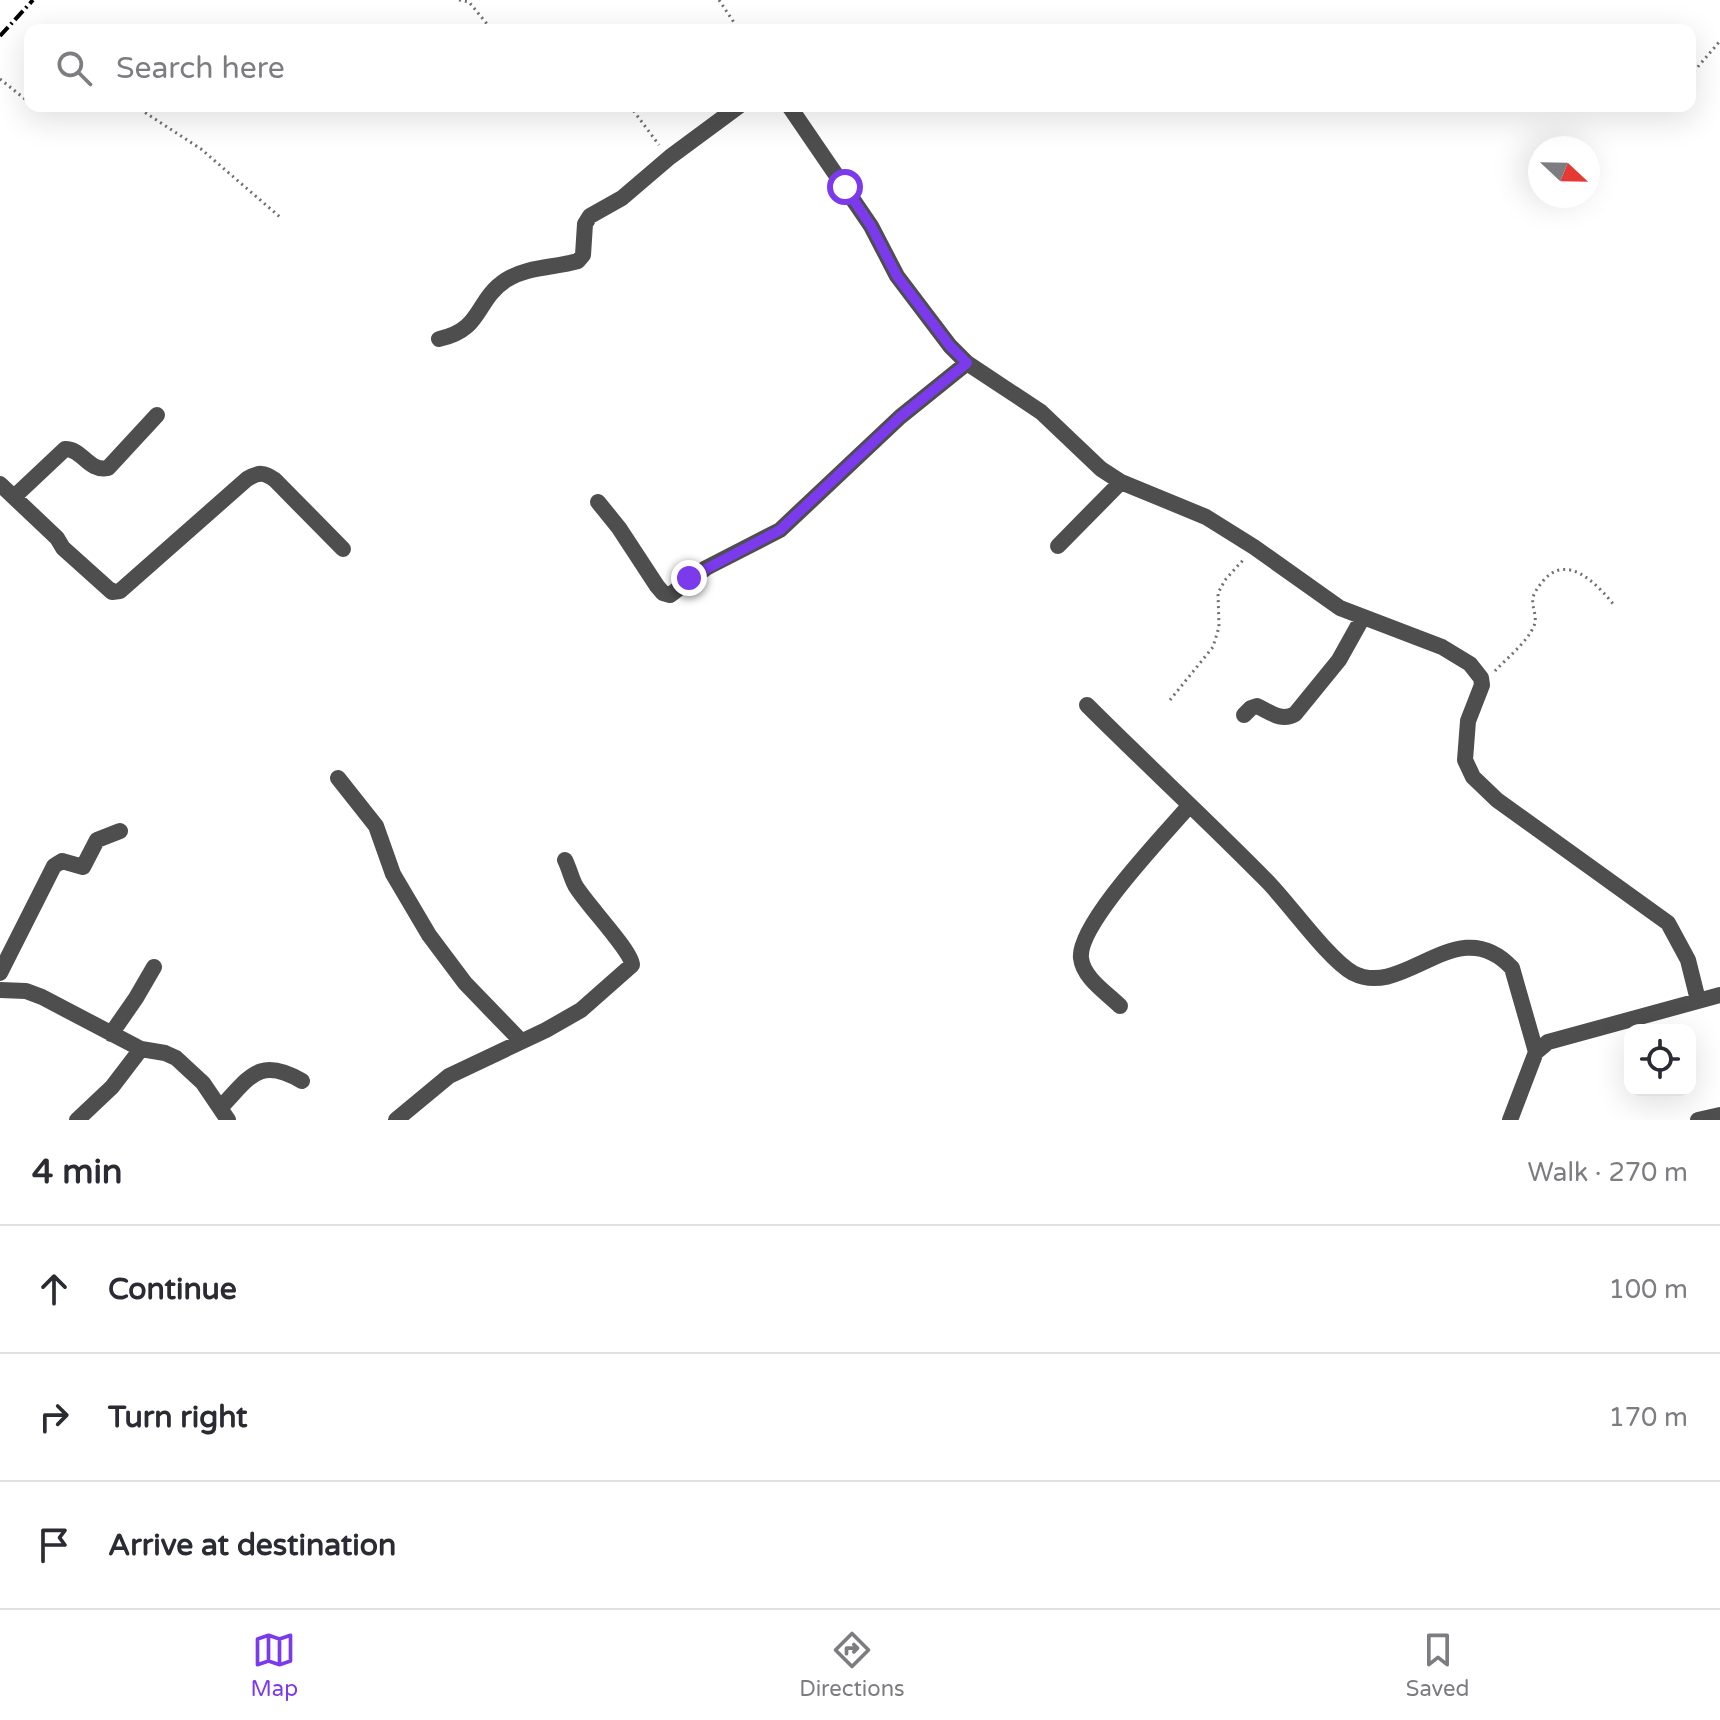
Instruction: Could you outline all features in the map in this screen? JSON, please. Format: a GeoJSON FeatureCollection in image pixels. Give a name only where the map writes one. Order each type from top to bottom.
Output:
{"type":"FeatureCollection","features":[{"type":"Feature","properties":{"kind":"street"},"geometry":{"type":"LineString","coordinates":[[439,339],[458,335],[466,329],[493,292],[510,277],[533,269],[578,261],[583,255],[585,224],[590,216],[622,198],[670,157],[731,112]]}},
{"type":"Feature","properties":{"kind":"street"},"geometry":{"type":"LineString","coordinates":[[793,112],[871,226],[897,276],[950,346],[967,363],[1041,412],[1101,469],[1121,482],[1206,517],[1254,547],[1328,601],[1442,647],[1476,671],[1482,685],[1468,721],[1465,760],[1473,777],[1497,800],[1668,923],[1688,960],[1698,1000]]}},
{"type":"Feature","properties":{"kind":"street"},"geometry":{"type":"LineString","coordinates":[[598,502],[657,586],[670,595],[689,578],[780,530],[900,417],[967,363]]}},
{"type":"Feature","properties":{"kind":"street"},"geometry":{"type":"LineString","coordinates":[[14,497],[65,449],[76,451],[93,468],[108,468],[157,415]]}},
{"type":"Feature","properties":{"kind":"street"},"geometry":{"type":"LineString","coordinates":[[0,484],[112,592],[120,591],[247,479],[259,473],[275,480],[343,549]]}},
{"type":"Feature","properties":{"kind":"street"},"geometry":{"type":"LineString","coordinates":[[1058,546],[1121,482]]}},
{"type":"Feature","properties":{"kind":"street"},"geometry":{"type":"LineString","coordinates":[[1244,715],[1257,706],[1287,718],[1295,714],[1339,660],[1363,617]]}},
{"type":"Feature","properties":{"kind":"street"},"geometry":{"type":"LineString","coordinates":[[1087,705],[1267,880],[1332,954],[1355,974],[1371,978],[1389,976],[1439,954],[1469,947],[1504,960],[1512,968],[1536,1052]]}},
{"type":"Feature","properties":{"kind":"street"},"geometry":{"type":"LineString","coordinates":[[338,778],[376,826],[393,874],[429,935],[465,983],[521,1041]]}},
{"type":"Feature","properties":{"kind":"street"},"geometry":{"type":"LineString","coordinates":[[1120,1006],[1084,967],[1082,946],[1112,896],[1189,806]]}},
{"type":"Feature","properties":{"kind":"street"},"geometry":{"type":"LineString","coordinates":[[0,973],[54,866],[62,861],[83,867],[97,840],[120,831]]}},
{"type":"Feature","properties":{"kind":"street"},"geometry":{"type":"LineString","coordinates":[[396,1120],[449,1076],[581,1010],[627,970],[632,962],[629,954],[594,913],[575,884],[565,860]]}},
{"type":"Feature","properties":{"kind":"street"},"geometry":{"type":"LineString","coordinates":[[111,1034],[154,967]]}},
{"type":"Feature","properties":{"kind":"street"},"geometry":{"type":"LineString","coordinates":[[0,990],[26,991],[42,997],[141,1049],[176,1058],[203,1083],[225,1114],[245,1082],[265,1070],[280,1070],[302,1081]]}},
{"type":"Feature","properties":{"kind":"street"},"geometry":{"type":"LineString","coordinates":[[1510,1120],[1536,1052],[1548,1042],[1720,995]]}},
{"type":"Feature","properties":{"kind":"street"},"geometry":{"type":"LineString","coordinates":[[77,1120],[112,1087],[141,1049]]}},
{"type":"Feature","properties":{"kind":"street"},"geometry":{"type":"LineString","coordinates":[[1698,1120],[1720,1115]]}},
{"type":"Feature","properties":{"kind":"path"},"geometry":{"type":"LineString","coordinates":[[459,0],[469,2],[487,24]]}},
{"type":"Feature","properties":{"kind":"path"},"geometry":{"type":"LineString","coordinates":[[719,0],[735,24]]}},
{"type":"Feature","properties":{"kind":"path"},"geometry":{"type":"LineString","coordinates":[[1696,69],[1720,41]]}},
{"type":"Feature","properties":{"kind":"path"},"geometry":{"type":"LineString","coordinates":[[0,79],[24,98]]}},
{"type":"Feature","properties":{"kind":"path"},"geometry":{"type":"LineString","coordinates":[[144,112],[201,149],[280,217]]}},
{"type":"Feature","properties":{"kind":"path"},"geometry":{"type":"LineString","coordinates":[[635,112],[670,157]]}},
{"type":"Feature","properties":{"kind":"path"},"geometry":{"type":"LineString","coordinates":[[1170,700],[1213,647],[1219,627],[1216,599],[1220,588],[1254,547]]}},
{"type":"Feature","properties":{"kind":"path"},"geometry":{"type":"LineString","coordinates":[[1482,685],[1535,625],[1533,598],[1548,576],[1564,568],[1577,571],[1614,605]]}},
{"type":"Feature","properties":{"kind":"railway"},"geometry":{"type":"LineString","coordinates":[[0,36],[33,0]]}},
{"type":"Feature","properties":{"kind":"route"},"geometry":{"type":"LineString","coordinates":[[689,578],[780,530],[900,417],[967,363],[950,346],[897,276],[871,226],[845,187]]}}]}
